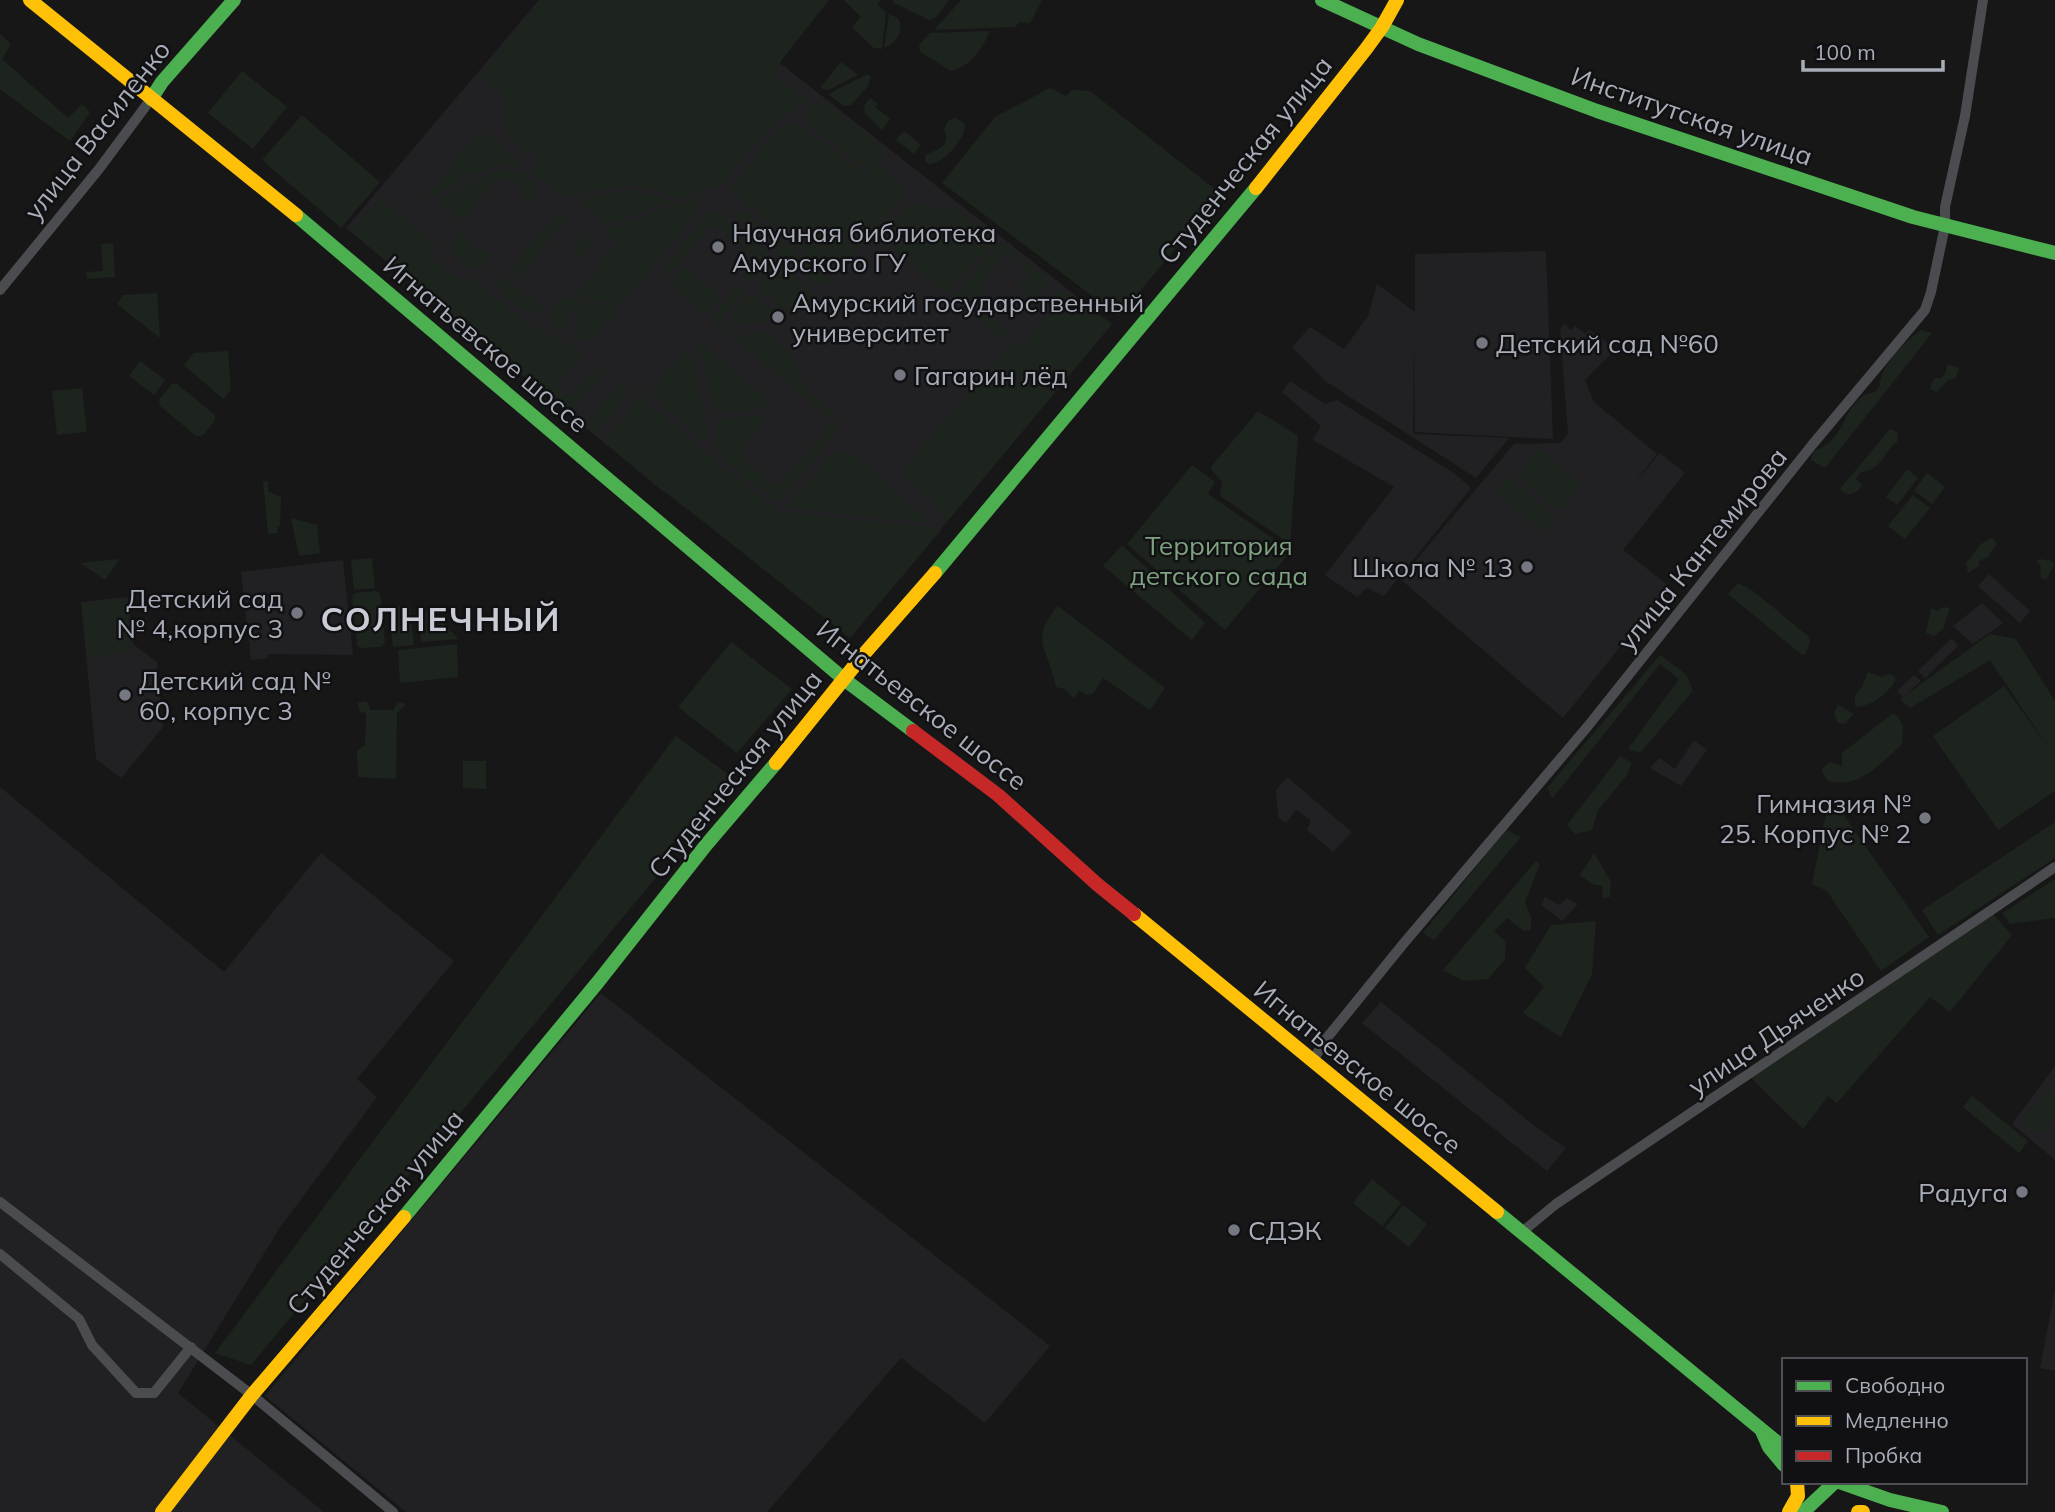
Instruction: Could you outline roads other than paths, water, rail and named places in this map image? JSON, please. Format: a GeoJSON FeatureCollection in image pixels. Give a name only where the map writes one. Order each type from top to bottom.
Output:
{"type":"FeatureCollection","features":[{"type":"Feature","properties":{"kind":"main road","name":"Игнатьевское шоссе"},"geometry":{"type":"LineString","coordinates":[[30,0],[257,183],[845,680],[998,794],[1098,885],[1782,1447]]}},
{"type":"Feature","properties":{"kind":"main road","name":"улица Василенко"},"geometry":{"type":"LineString","coordinates":[[151,99],[162,82],[234,0]]}},
{"type":"Feature","properties":{"kind":"main road","name":"Институтская улица"},"geometry":{"type":"LineString","coordinates":[[1322,0],[1418,44],[1597,111],[1881,207],[2055,253]]}},
{"type":"Feature","properties":{"kind":"main road","name":"Студенческая улица"},"geometry":{"type":"LineString","coordinates":[[162,1512],[253,1395],[598,982],[706,845],[1244,204],[1382,27],[1397,0]]}},
{"type":"Feature","properties":{"kind":"main road"},"geometry":{"type":"LineString","coordinates":[[1762,1432],[1769,1447],[1782,1463]]}},
{"type":"Feature","properties":{"kind":"main road"},"geometry":{"type":"LineString","coordinates":[[1789,1512],[1798,1496],[1797,1484]]}},
{"type":"Feature","properties":{"kind":"main road"},"geometry":{"type":"LineString","coordinates":[[1803,1512],[1835,1484]]}},
{"type":"Feature","properties":{"kind":"main road"},"geometry":{"type":"LineString","coordinates":[[1842,1484],[1880,1498],[1942,1512]]}},
{"type":"Feature","properties":{"kind":"street","name":"улица Кантемирова"},"geometry":{"type":"LineString","coordinates":[[1313,1060],[1326,1039],[1404,943],[1588,726],[1812,445],[1925,310],[1945,226],[1945,206],[1965,116],[1983,0]]}},
{"type":"Feature","properties":{"kind":"street","name":"улица Василенко"},"geometry":{"type":"LineString","coordinates":[[0,290],[99,169],[151,99]]}},
{"type":"Feature","properties":{"kind":"street","name":"улица Дьяченко"},"geometry":{"type":"LineString","coordinates":[[1522,1232],[1556,1205],[2055,867]]}},
{"type":"Feature","properties":{"kind":"street"},"geometry":{"type":"LineString","coordinates":[[0,1202],[253,1395],[393,1512]]}},
{"type":"Feature","properties":{"kind":"street"},"geometry":{"type":"LineString","coordinates":[[0,1254],[79,1319],[92,1345],[136,1393],[154,1394],[191,1347]]}},
{"type":"Feature","properties":{"kind":"place","name":"Научная библиотека Амурского ГУ"},"geometry":{"type":"Point","coordinates":[718,247]}},
{"type":"Feature","properties":{"kind":"place","name":"Амурский государственный университет"},"geometry":{"type":"Point","coordinates":[778,317]}},
{"type":"Feature","properties":{"kind":"place","name":"Детский сад №60"},"geometry":{"type":"Point","coordinates":[1482,343]}},
{"type":"Feature","properties":{"kind":"place","name":"Гагарин лёд"},"geometry":{"type":"Point","coordinates":[900,375]}},
{"type":"Feature","properties":{"kind":"place","name":"Школа № 13"},"geometry":{"type":"Point","coordinates":[1527,567]}},
{"type":"Feature","properties":{"kind":"place","name":"Детский сад № 4,корпус 3"},"geometry":{"type":"Point","coordinates":[297,613]}},
{"type":"Feature","properties":{"kind":"place","name":"Детский сад № 60, корпус 3"},"geometry":{"type":"Point","coordinates":[125,695]}},
{"type":"Feature","properties":{"kind":"place","name":"Гимназия № 25. Корпус № 2"},"geometry":{"type":"Point","coordinates":[1925,818]}},
{"type":"Feature","properties":{"kind":"place","name":"Радуга"},"geometry":{"type":"Point","coordinates":[2022,1192]}},
{"type":"Feature","properties":{"kind":"place","name":"СДЭК"},"geometry":{"type":"Point","coordinates":[1234,1230]}},
{"type":"Feature","properties":{"kind":"district","name":"СОЛНЕЧНЫЙ"},"geometry":{"type":"Point","coordinates":[441,618]}},
{"type":"Feature","properties":{"kind":"park label","name":"Территория детского сада"},"geometry":{"type":"Point","coordinates":[1219,560]}}]}
